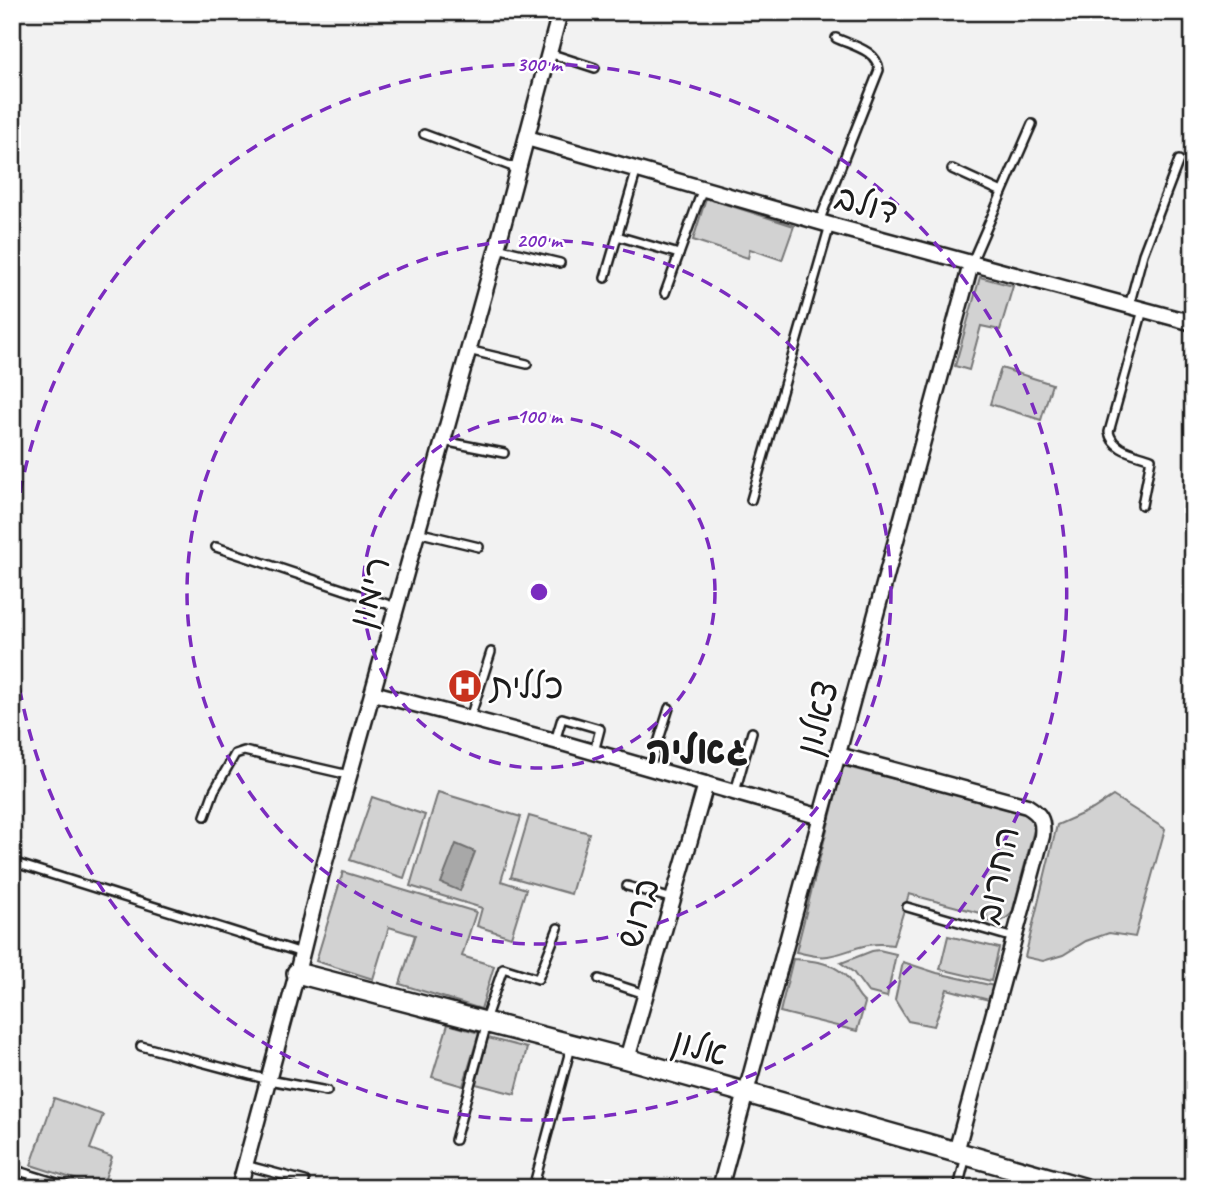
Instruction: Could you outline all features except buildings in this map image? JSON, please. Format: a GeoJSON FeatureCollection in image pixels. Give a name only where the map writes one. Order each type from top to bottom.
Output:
{"type":"FeatureCollection","features":[{"type":"Feature","properties":{"kind":"street","name":"רימון"},"geometry":{"type":"LineString","coordinates":[[239,1188],[349,775],[497,248],[560,12]]}},
{"type":"Feature","properties":{"kind":"street","name":"דולב"},"geometry":{"type":"LineString","coordinates":[[527,138],[971,264],[1193,323]]}},
{"type":"Feature","properties":{"kind":"street","name":"צאלון"},"geometry":{"type":"LineString","coordinates":[[720,1188],[971,264]]}},
{"type":"Feature","properties":{"kind":"street"},"geometry":{"type":"LineString","coordinates":[[373,693],[555,741],[821,817]]}},
{"type":"Feature","properties":{"kind":"street","name":"החרוב"},"geometry":{"type":"LineString","coordinates":[[838,755],[1027,806],[1040,815],[1042,836],[961,1154]]}},
{"type":"Feature","properties":{"kind":"street","name":"ברוש"},"geometry":{"type":"LineString","coordinates":[[627,1059],[706,784]]}},
{"type":"Feature","properties":{"kind":"street","name":"אלון"},"geometry":{"type":"LineString","coordinates":[[297,973],[627,1059],[1083,1188]]}},
{"type":"Feature","properties":{"kind":"lane"},"geometry":{"type":"LineString","coordinates":[[751,500],[825,223],[879,70],[877,58],[836,38]]}},
{"type":"Feature","properties":{"kind":"lane"},"geometry":{"type":"LineString","coordinates":[[549,52],[595,68]]}},
{"type":"Feature","properties":{"kind":"lane"},"geometry":{"type":"LineString","coordinates":[[971,264],[1032,124]]}},
{"type":"Feature","properties":{"kind":"lane"},"geometry":{"type":"LineString","coordinates":[[424,134],[518,169]]}},
{"type":"Feature","properties":{"kind":"lane"},"geometry":{"type":"LineString","coordinates":[[1142,505],[1151,459],[1116,446],[1109,432],[1136,308],[1143,254],[1179,160]]}},
{"type":"Feature","properties":{"kind":"lane"},"geometry":{"type":"LineString","coordinates":[[604,278],[637,169]]}},
{"type":"Feature","properties":{"kind":"lane"},"geometry":{"type":"LineString","coordinates":[[951,169],[1002,192]]}},
{"type":"Feature","properties":{"kind":"lane"},"geometry":{"type":"LineString","coordinates":[[665,293],[703,188]]}},
{"type":"Feature","properties":{"kind":"lane"},"geometry":{"type":"LineString","coordinates":[[617,236],[679,254]]}},
{"type":"Feature","properties":{"kind":"lane"},"geometry":{"type":"LineString","coordinates":[[497,248],[560,263]]}},
{"type":"Feature","properties":{"kind":"lane"},"geometry":{"type":"LineString","coordinates":[[468,350],[527,364]]}},
{"type":"Feature","properties":{"kind":"lane"},"geometry":{"type":"LineString","coordinates":[[443,441],[504,453]]}},
{"type":"Feature","properties":{"kind":"lane"},"geometry":{"type":"LineString","coordinates":[[416,532],[479,547]]}},
{"type":"Feature","properties":{"kind":"lane"},"geometry":{"type":"LineString","coordinates":[[216,547],[396,607]]}},
{"type":"Feature","properties":{"kind":"lane"},"geometry":{"type":"LineString","coordinates":[[470,718],[491,652]]}},
{"type":"Feature","properties":{"kind":"lane"},"geometry":{"type":"LineString","coordinates":[[650,768],[669,708]]}},
{"type":"Feature","properties":{"kind":"lane"},"geometry":{"type":"LineString","coordinates":[[555,741],[562,718],[587,725],[600,729],[594,752]]}},
{"type":"Feature","properties":{"kind":"lane"},"geometry":{"type":"LineString","coordinates":[[735,792],[752,732]]}},
{"type":"Feature","properties":{"kind":"lane"},"geometry":{"type":"LineString","coordinates":[[205,816],[214,791],[235,754],[244,751],[349,775]]}},
{"type":"Feature","properties":{"kind":"lane"},"geometry":{"type":"LineString","coordinates":[[12,862],[302,953]]}},
{"type":"Feature","properties":{"kind":"lane"},"geometry":{"type":"LineString","coordinates":[[627,886],[673,899]]}},
{"type":"Feature","properties":{"kind":"lane"},"geometry":{"type":"LineString","coordinates":[[907,907],[1014,938]]}},
{"type":"Feature","properties":{"kind":"lane"},"geometry":{"type":"LineString","coordinates":[[455,1139],[503,968],[538,979],[558,928]]}},
{"type":"Feature","properties":{"kind":"lane"},"geometry":{"type":"LineString","coordinates":[[599,979],[645,994]]}},
{"type":"Feature","properties":{"kind":"lane"},"geometry":{"type":"LineString","coordinates":[[533,1188],[572,1044]]}},
{"type":"Feature","properties":{"kind":"lane"},"geometry":{"type":"LineString","coordinates":[[141,1046],[269,1080],[327,1091]]}},
{"type":"Feature","properties":{"kind":"lane"},"geometry":{"type":"LineString","coordinates":[[958,1188],[961,1154]]}},
{"type":"Feature","properties":{"kind":"lane"},"geometry":{"type":"LineString","coordinates":[[245,1165],[305,1181]]}},
{"type":"Feature","properties":{"kind":"lane"},"geometry":{"type":"LineString","coordinates":[[12,1169],[73,1188]]}},
{"type":"Feature","properties":{"kind":"shaded area"},"geometry":{"type":"Polygon","coordinates":[[[706,198],[794,226],[782,260],[750,249],[748,258],[693,240],[706,198]]]}},
{"type":"Feature","properties":{"kind":"shaded area"},"geometry":{"type":"Polygon","coordinates":[[[980,277],[1013,286],[1000,330],[981,326],[969,370],[955,366],[980,277]]]}},
{"type":"Feature","properties":{"kind":"shaded area"},"geometry":{"type":"Polygon","coordinates":[[[1001,368],[1052,384],[1041,420],[990,404],[1001,368]]]}},
{"type":"Feature","properties":{"kind":"shaded area"},"geometry":{"type":"Polygon","coordinates":[[[843,766],[1020,811],[1033,819],[1034,830],[1012,913],[1000,921],[986,921],[987,915],[909,894],[893,945],[866,945],[824,956],[796,952],[843,766]]]}},
{"type":"Feature","properties":{"kind":"shaded area"},"geometry":{"type":"Polygon","coordinates":[[[438,792],[521,817],[501,881],[526,889],[511,937],[477,926],[482,908],[410,886],[438,792]]]}},
{"type":"Feature","properties":{"kind":"shaded area"},"geometry":{"type":"Polygon","coordinates":[[[1113,796],[1165,829],[1135,937],[1109,933],[1086,941],[1063,955],[1043,961],[1025,957],[1057,825],[1093,809],[1113,796]]]}},
{"type":"Feature","properties":{"kind":"shaded area"},"geometry":{"type":"Polygon","coordinates":[[[372,797],[425,815],[404,878],[350,860],[372,797]]]}},
{"type":"Feature","properties":{"kind":"shaded area"},"geometry":{"type":"Polygon","coordinates":[[[529,816],[589,833],[571,894],[511,877],[529,816]]]}},
{"type":"Feature","properties":{"kind":"shaded area"},"geometry":{"type":"Polygon","coordinates":[[[456,844],[475,852],[460,891],[441,883],[456,844]]]}},
{"type":"Feature","properties":{"kind":"shaded area"},"geometry":{"type":"Polygon","coordinates":[[[343,872],[476,912],[462,956],[494,966],[481,1009],[400,984],[415,935],[389,927],[373,979],[316,961],[343,872]]]}},
{"type":"Feature","properties":{"kind":"shaded area"},"geometry":{"type":"Polygon","coordinates":[[[948,936],[999,948],[991,981],[940,969],[948,936]]]}},
{"type":"Feature","properties":{"kind":"shaded area"},"geometry":{"type":"Polygon","coordinates":[[[879,950],[896,954],[887,997],[868,992],[853,972],[841,963],[879,950]]]}},
{"type":"Feature","properties":{"kind":"shaded area"},"geometry":{"type":"Polygon","coordinates":[[[793,959],[831,966],[844,974],[865,1003],[857,1031],[780,1012],[793,959]]]}},
{"type":"Feature","properties":{"kind":"shaded area"},"geometry":{"type":"Polygon","coordinates":[[[903,962],[994,986],[989,1000],[947,989],[934,1026],[908,1021],[895,1000],[903,962]]]}},
{"type":"Feature","properties":{"kind":"shaded area"},"geometry":{"type":"Polygon","coordinates":[[[448,1024],[479,1033],[463,1086],[432,1077],[448,1024]]]}},
{"type":"Feature","properties":{"kind":"shaded area"},"geometry":{"type":"Polygon","coordinates":[[[488,1038],[527,1048],[515,1094],[476,1084],[488,1038]]]}},
{"type":"Feature","properties":{"kind":"shaded area"},"geometry":{"type":"Polygon","coordinates":[[[54,1098],[103,1115],[90,1149],[112,1157],[102,1188],[31,1165],[54,1098]]]}},
{"type":"Feature","properties":{"kind":"shaded area"},"geometry":{"type":"Polygon","coordinates":[[[12,1176],[47,1188],[12,1188],[12,1176]]]}},
{"type":"Feature","properties":{"kind":"place","name":"כללית"},"geometry":{"type":"Point","coordinates":[465,686]}},
{"type":"Feature","properties":{"kind":"district","name":"גאליה"},"geometry":{"type":"Point","coordinates":[697,750]}}]}
